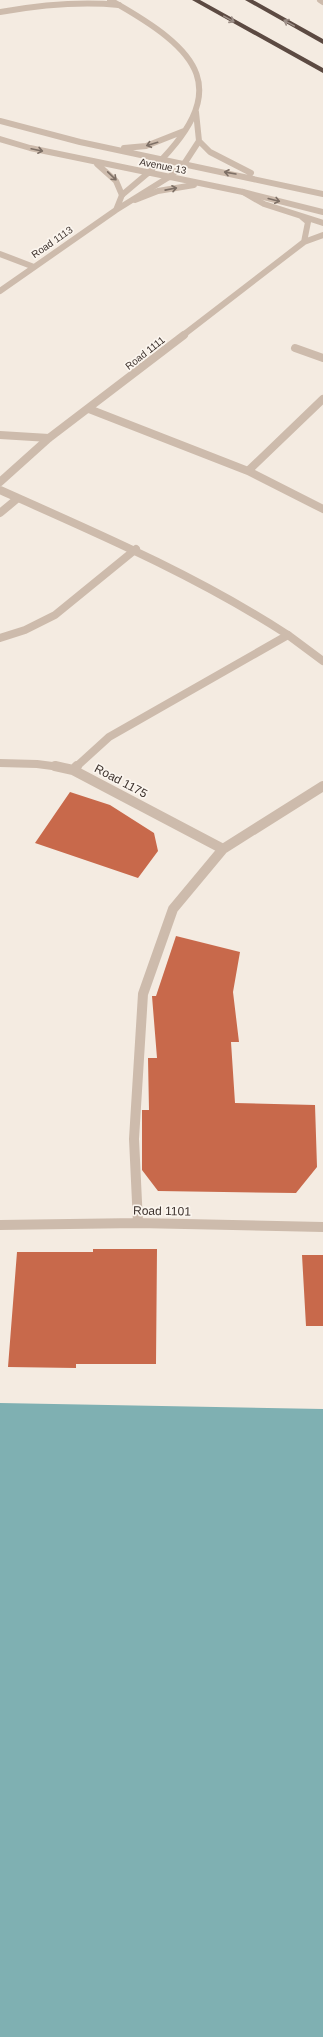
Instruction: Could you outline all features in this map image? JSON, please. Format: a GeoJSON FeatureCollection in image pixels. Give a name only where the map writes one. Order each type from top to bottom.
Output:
{"type":"FeatureCollection","features":[{"type":"Feature","properties":{"kind":"highway"},"geometry":{"type":"LineString","coordinates":[[195,0],[323,70]]}},
{"type":"Feature","properties":{"kind":"highway"},"geometry":{"type":"LineString","coordinates":[[248,0],[323,42]]}},
{"type":"Feature","properties":{"kind":"street"},"geometry":{"type":"LineString","coordinates":[[110,0],[167,36],[184,54],[193,67],[199,80],[199,94],[188,129],[161,160],[122,195],[116,210]]}},
{"type":"Feature","properties":{"kind":"street"},"geometry":{"type":"LineString","coordinates":[[0,12],[75,1],[98,1],[119,5]]}},
{"type":"Feature","properties":{"kind":"street"},"geometry":{"type":"LineString","coordinates":[[195,108],[199,141],[210,152],[265,179]]}},
{"type":"Feature","properties":{"kind":"street","name":"Avenue 13"},"geometry":{"type":"LineString","coordinates":[[0,121],[47,135],[101,148],[265,179],[323,194]]}},
{"type":"Feature","properties":{"kind":"street"},"geometry":{"type":"LineString","coordinates":[[101,148],[130,149],[146,146],[188,129]]}},
{"type":"Feature","properties":{"kind":"street","name":"Avenue 13"},"geometry":{"type":"LineString","coordinates":[[0,138],[30,148],[208,184],[323,212]]}},
{"type":"Feature","properties":{"kind":"street","name":"Road 1113"},"geometry":{"type":"LineString","coordinates":[[0,291],[116,210],[135,200],[169,177],[184,164],[199,141]]}},
{"type":"Feature","properties":{"kind":"street"},"geometry":{"type":"LineString","coordinates":[[94,162],[112,175],[120,186],[122,195]]}},
{"type":"Feature","properties":{"kind":"street"},"geometry":{"type":"LineString","coordinates":[[135,200],[158,191],[208,184]]}},
{"type":"Feature","properties":{"kind":"street"},"geometry":{"type":"LineString","coordinates":[[243,192],[264,204],[323,223]]}},
{"type":"Feature","properties":{"kind":"street"},"geometry":{"type":"LineString","coordinates":[[302,217],[308,222],[304,242]]}},
{"type":"Feature","properties":{"kind":"street","name":"Road 1111"},"geometry":{"type":"LineString","coordinates":[[0,482],[49,438],[89,409],[304,242],[323,235]]}},
{"type":"Feature","properties":{"kind":"street"},"geometry":{"type":"LineString","coordinates":[[0,254],[34,267]]}},
{"type":"Feature","properties":{"kind":"street"},"geometry":{"type":"LineString","coordinates":[[295,348],[323,358]]}},
{"type":"Feature","properties":{"kind":"street"},"geometry":{"type":"LineString","coordinates":[[248,471],[323,399]]}},
{"type":"Feature","properties":{"kind":"street"},"geometry":{"type":"LineString","coordinates":[[89,409],[248,471],[323,509]]}},
{"type":"Feature","properties":{"kind":"street"},"geometry":{"type":"LineString","coordinates":[[0,435],[49,438]]}},
{"type":"Feature","properties":{"kind":"street"},"geometry":{"type":"LineString","coordinates":[[0,490],[136,549],[221,592],[288,635],[323,661]]}},
{"type":"Feature","properties":{"kind":"street"},"geometry":{"type":"LineString","coordinates":[[0,513],[18,498]]}},
{"type":"Feature","properties":{"kind":"street"},"geometry":{"type":"LineString","coordinates":[[0,638],[25,630],[55,615],[136,549]]}},
{"type":"Feature","properties":{"kind":"street"},"geometry":{"type":"LineString","coordinates":[[73,770],[96,747],[109,737],[288,635]]}},
{"type":"Feature","properties":{"kind":"street","name":"Road 1175"},"geometry":{"type":"LineString","coordinates":[[0,763],[46,764],[73,770],[223,849]]}},
{"type":"Feature","properties":{"kind":"street"},"geometry":{"type":"LineString","coordinates":[[138,1223],[134,1139],[143,994],[173,909],[223,849],[323,786]]}},
{"type":"Feature","properties":{"kind":"street","name":"Road 1101"},"geometry":{"type":"LineString","coordinates":[[0,1224],[138,1223],[323,1227]]}},
{"type":"Feature","properties":{"kind":"water"},"geometry":{"type":"Polygon","coordinates":[[[0,1403],[323,1409],[323,2037],[0,2037],[0,1403]]]}},
{"type":"Feature","properties":{"kind":"building"},"geometry":{"type":"Polygon","coordinates":[[[70,792],[110,805],[154,833],[158,851],[138,878],[35,843],[70,792]]]}},
{"type":"Feature","properties":{"kind":"building"},"geometry":{"type":"Polygon","coordinates":[[[176,936],[240,952],[233,992],[239,1042],[231,1042],[235,1103],[315,1105],[317,1167],[296,1193],[158,1191],[142,1170],[142,1110],[149,1110],[148,1058],[157,1058],[152,996],[156,996],[176,936]]]}},
{"type":"Feature","properties":{"kind":"building"},"geometry":{"type":"Polygon","coordinates":[[[93,1249],[157,1249],[156,1364],[76,1364],[76,1368],[8,1367],[17,1252],[93,1252],[93,1249]]]}},
{"type":"Feature","properties":{"kind":"building"},"geometry":{"type":"Polygon","coordinates":[[[302,1255],[323,1255],[323,1326],[306,1326],[302,1255]]]}}]}
